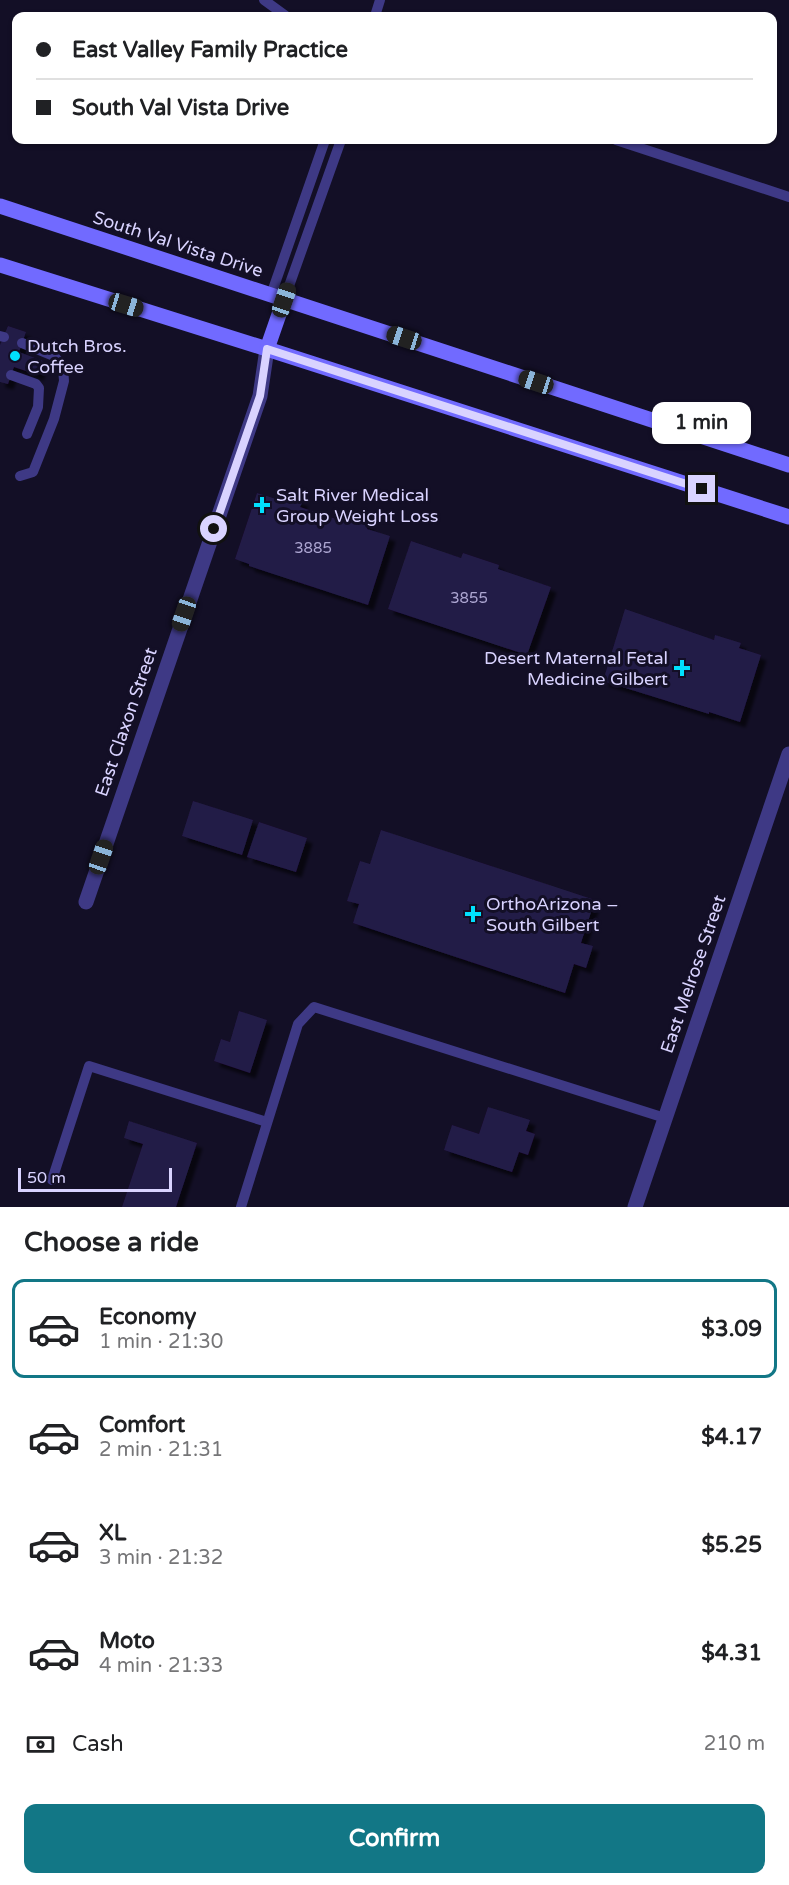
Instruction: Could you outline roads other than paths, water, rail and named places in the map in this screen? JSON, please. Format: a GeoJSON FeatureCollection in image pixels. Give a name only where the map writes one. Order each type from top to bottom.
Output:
{"type":"FeatureCollection","features":[{"type":"Feature","properties":{"kind":"main road","name":"South Val Vista Drive"},"geometry":{"type":"LineString","coordinates":[[0,206],[789,465]]}},
{"type":"Feature","properties":{"kind":"main road"},"geometry":{"type":"LineString","coordinates":[[0,265],[789,517]]}},
{"type":"Feature","properties":{"kind":"main road"},"geometry":{"type":"LineString","coordinates":[[267,349],[277,297]]}},
{"type":"Feature","properties":{"kind":"street","name":"East Claxon Street"},"geometry":{"type":"LineString","coordinates":[[86,902],[260,396],[267,349]]}},
{"type":"Feature","properties":{"kind":"street","name":"East Melrose Street"},"geometry":{"type":"LineString","coordinates":[[635,1207],[789,754]]}},
{"type":"Feature","properties":{"kind":"lane"},"geometry":{"type":"LineString","coordinates":[[264,0],[280,12]]}},
{"type":"Feature","properties":{"kind":"lane"},"geometry":{"type":"LineString","coordinates":[[277,297],[324,144]]}},
{"type":"Feature","properties":{"kind":"lane"},"geometry":{"type":"LineString","coordinates":[[277,297],[339,144]]}},
{"type":"Feature","properties":{"kind":"lane"},"geometry":{"type":"LineString","coordinates":[[628,144],[789,197]]}},
{"type":"Feature","properties":{"kind":"lane"},"geometry":{"type":"LineString","coordinates":[[20,476],[33,472],[54,419],[64,381],[63,367],[54,356],[22,343]]}},
{"type":"Feature","properties":{"kind":"lane"},"geometry":{"type":"LineString","coordinates":[[11,375],[36,384],[39,388],[38,407],[27,434]]}},
{"type":"Feature","properties":{"kind":"lane"},"geometry":{"type":"LineString","coordinates":[[241,1207],[298,1024],[314,1007],[665,1118]]}},
{"type":"Feature","properties":{"kind":"lane"},"geometry":{"type":"LineString","coordinates":[[52,1180],[89,1066],[267,1122]]}},
{"type":"Feature","properties":{"kind":"place","name":"Dutch Bros. Coffee"},"geometry":{"type":"Point","coordinates":[15,356]}},
{"type":"Feature","properties":{"kind":"place","name":"Salt River Medical Group Weight Loss"},"geometry":{"type":"Point","coordinates":[262,505]}},
{"type":"Feature","properties":{"kind":"place","name":"Desert Maternal Fetal Medicine Gilbert"},"geometry":{"type":"Point","coordinates":[682,668]}},
{"type":"Feature","properties":{"kind":"place","name":"OrthoArizona – South Gilbert"},"geometry":{"type":"Point","coordinates":[473,914]}}]}
